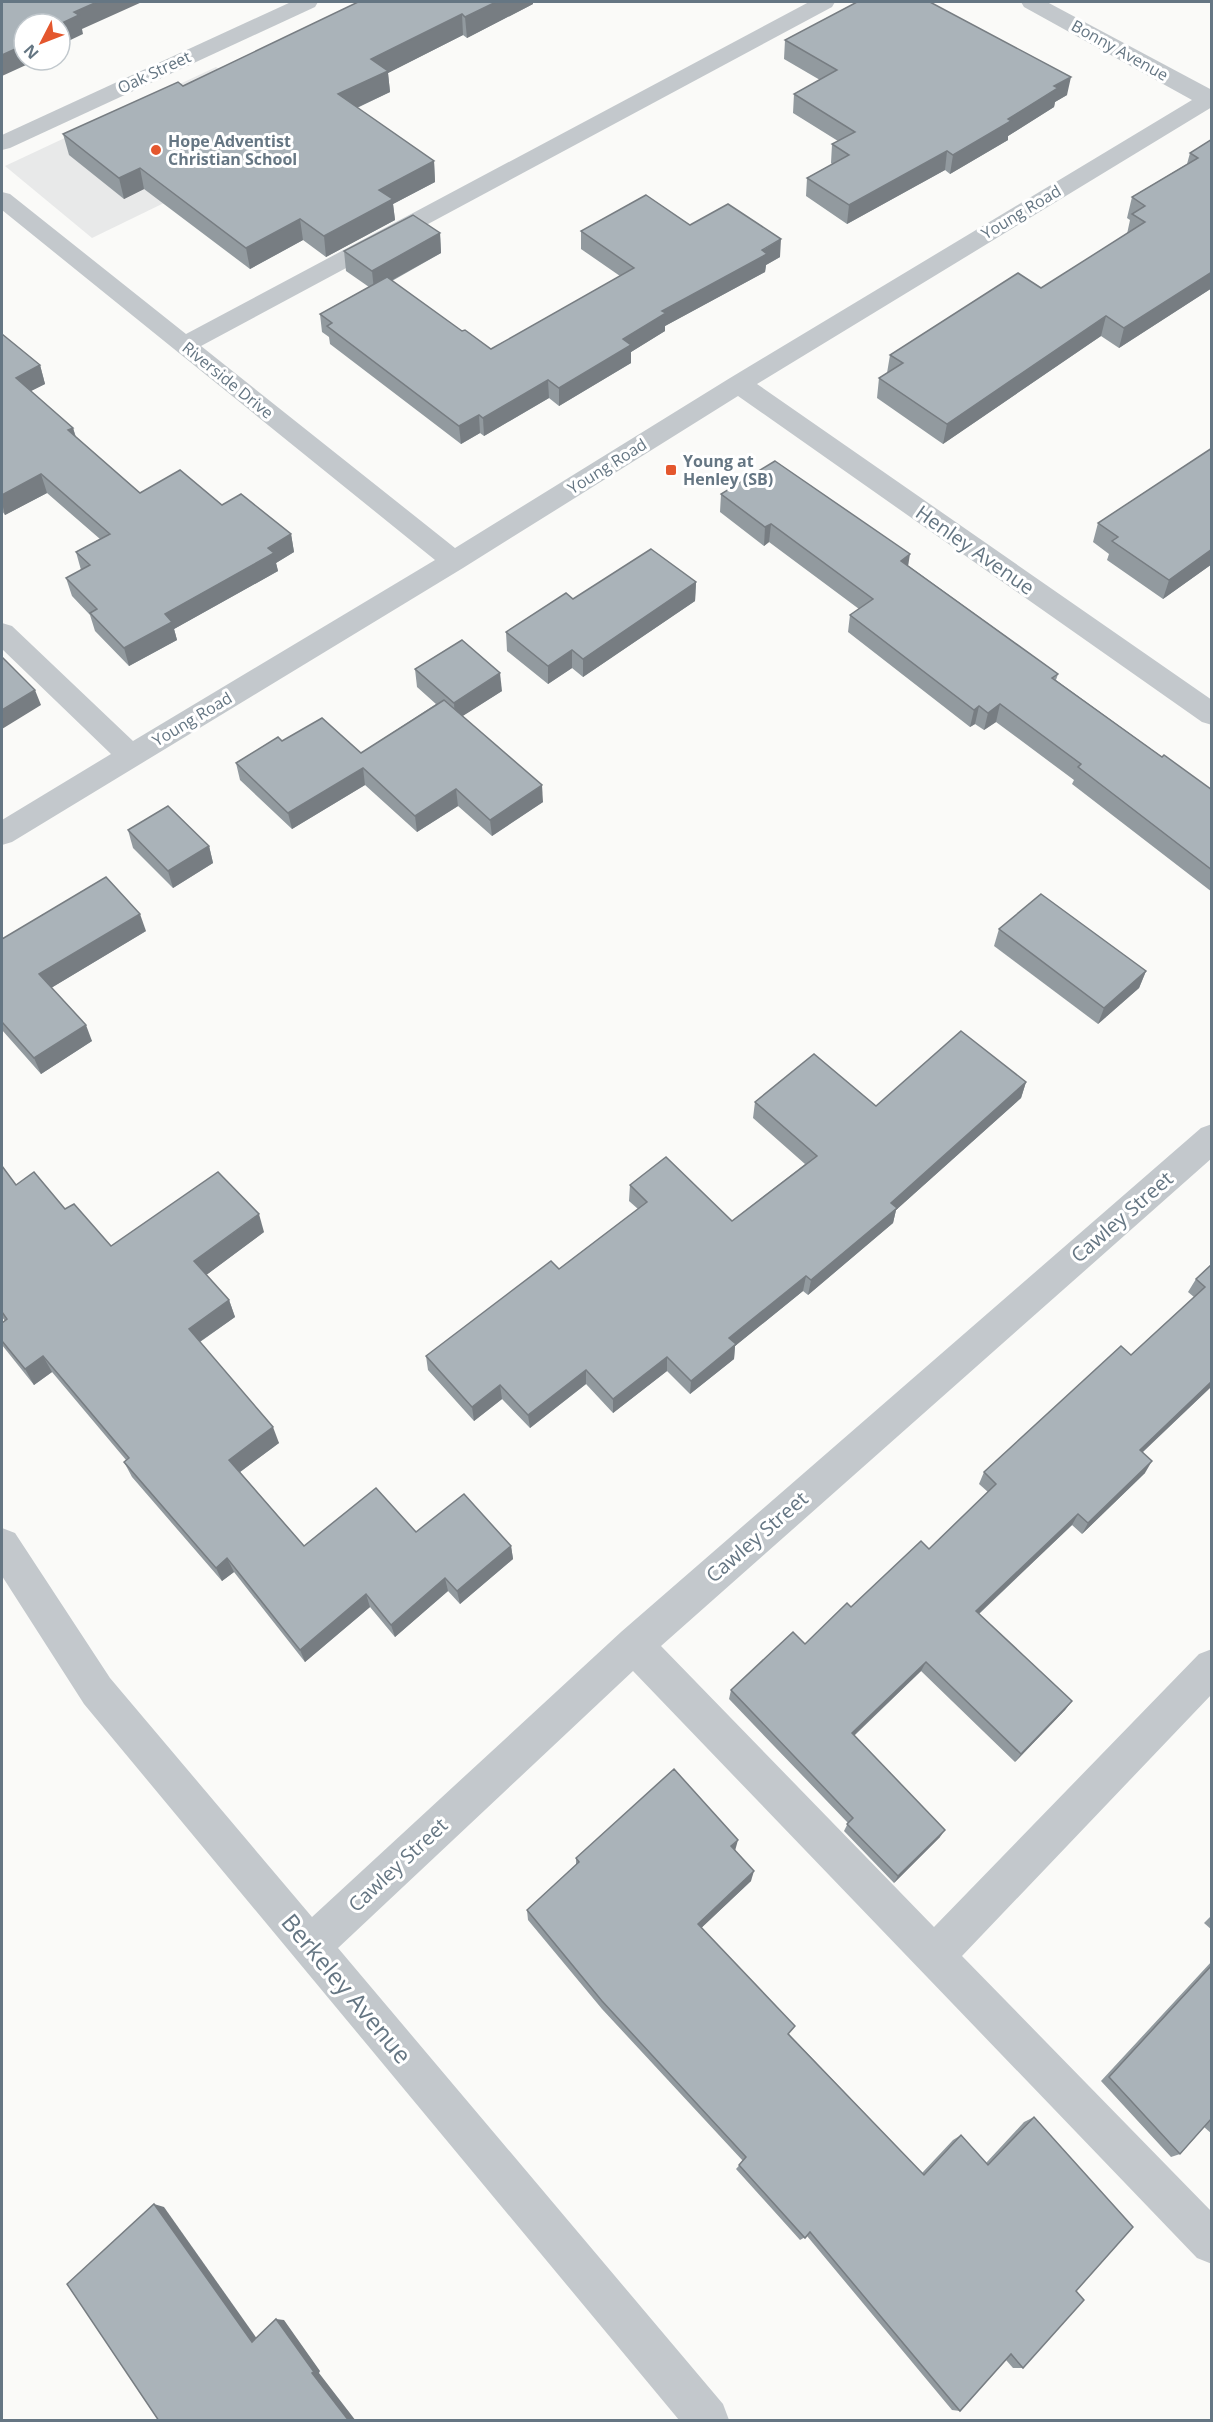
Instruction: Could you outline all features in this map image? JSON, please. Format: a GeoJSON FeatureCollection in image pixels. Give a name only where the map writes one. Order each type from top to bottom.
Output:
{"type":"FeatureCollection","features":[{"type":"Feature","properties":{"kind":"street","name":"Oak Street"},"geometry":{"type":"LineString","coordinates":[[2,143],[307,2]]}},
{"type":"Feature","properties":{"kind":"street"},"geometry":{"type":"LineString","coordinates":[[184,345],[825,2]]}},
{"type":"Feature","properties":{"kind":"street","name":"Bonny Avenue"},"geometry":{"type":"LineString","coordinates":[[1032,2],[1209,98]]}},
{"type":"Feature","properties":{"kind":"street","name":"Young Road"},"geometry":{"type":"LineString","coordinates":[[2,834],[454,561],[739,384],[1209,98]]}},
{"type":"Feature","properties":{"kind":"street","name":"Riverside Drive"},"geometry":{"type":"LineString","coordinates":[[2,199],[454,561]]}},
{"type":"Feature","properties":{"kind":"street","name":"Henley Avenue"},"geometry":{"type":"LineString","coordinates":[[739,384],[1210,712]]}},
{"type":"Feature","properties":{"kind":"street"},"geometry":{"type":"LineString","coordinates":[[2,633],[131,756]]}},
{"type":"Feature","properties":{"kind":"street","name":"Cawley Street"},"geometry":{"type":"LineString","coordinates":[[310,1946],[634,1645],[1212,1138]]}},
{"type":"Feature","properties":{"kind":"street","name":"Berkeley Avenue"},"geometry":{"type":"LineString","coordinates":[[2,1545],[97,1691],[707,2421]]}},
{"type":"Feature","properties":{"kind":"street"},"geometry":{"type":"LineString","coordinates":[[634,1645],[1212,2243]]}},
{"type":"Feature","properties":{"kind":"street"},"geometry":{"type":"LineString","coordinates":[[934,1956],[1212,1667]]}},
{"type":"Feature","properties":{"kind":"shaded area","name":"Hope Adventist Christian School"},"geometry":{"type":"Polygon","coordinates":[[[216,67],[306,134],[92,238],[5,166],[216,67]]]}},
{"type":"Feature","properties":{"kind":"building"},"geometry":{"type":"Polygon","coordinates":[[[2,2],[97,2],[74,12],[79,15],[72,18],[72,12],[12,12],[12,50],[2,55],[2,2]]]}},
{"type":"Feature","properties":{"kind":"building"},"geometry":{"type":"Polygon","coordinates":[[[358,2],[496,2],[465,17],[462,14],[371,59],[388,71],[338,94],[434,161],[379,190],[393,199],[324,236],[300,219],[246,248],[140,168],[119,178],[63,134],[178,82],[183,86],[358,2]]]}},
{"type":"Feature","properties":{"kind":"building"},"geometry":{"type":"Polygon","coordinates":[[[857,2],[930,2],[1071,77],[1054,86],[1058,88],[1008,119],[1011,121],[953,155],[947,151],[849,205],[807,178],[849,155],[832,144],[855,132],[794,94],[837,70],[785,40],[857,2]]]}},
{"type":"Feature","properties":{"kind":"building"},"geometry":{"type":"Polygon","coordinates":[[[1212,139],[1212,272],[1124,328],[1106,316],[947,424],[879,378],[903,363],[890,355],[1018,273],[1041,288],[1145,222],[1132,214],[1145,206],[1132,197],[1198,158],[1190,153],[1212,139]]]}},
{"type":"Feature","properties":{"kind":"building"},"geometry":{"type":"Polygon","coordinates":[[[646,195],[690,225],[728,204],[781,239],[762,250],[767,254],[662,311],[666,313],[623,339],[631,345],[559,388],[548,380],[483,418],[479,415],[459,426],[327,326],[332,323],[320,314],[387,277],[491,349],[634,268],[581,231],[646,195]]]}},
{"type":"Feature","properties":{"kind":"building"},"geometry":{"type":"Polygon","coordinates":[[[413,215],[440,233],[372,271],[344,251],[413,215]]]}},
{"type":"Feature","properties":{"kind":"building"},"geometry":{"type":"Polygon","coordinates":[[[2,334],[40,365],[16,378],[73,428],[68,430],[140,493],[180,470],[222,505],[241,494],[291,534],[268,548],[274,553],[165,614],[172,622],[124,648],[90,613],[97,609],[66,578],[90,565],[76,552],[110,534],[41,474],[2,495],[2,334]]]}},
{"type":"Feature","properties":{"kind":"building"},"geometry":{"type":"Polygon","coordinates":[[[1212,448],[1212,549],[1169,580],[1112,541],[1118,537],[1098,523],[1212,448]]]}},
{"type":"Feature","properties":{"kind":"building"},"geometry":{"type":"Polygon","coordinates":[[[775,461],[910,554],[901,561],[1058,674],[1052,678],[1212,790],[1212,870],[1078,767],[1081,764],[1000,704],[988,713],[979,706],[974,710],[850,615],[873,599],[771,524],[765,527],[721,494],[775,461]]]}},
{"type":"Feature","properties":{"kind":"building"},"geometry":{"type":"Polygon","coordinates":[[[651,549],[696,582],[583,659],[572,650],[548,666],[506,632],[566,593],[573,599],[651,549]]]}},
{"type":"Feature","properties":{"kind":"building"},"geometry":{"type":"Polygon","coordinates":[[[462,640],[500,673],[454,703],[415,669],[462,640]]]}},
{"type":"Feature","properties":{"kind":"building"},"geometry":{"type":"Polygon","coordinates":[[[2,657],[35,690],[2,710],[2,657]]]}},
{"type":"Feature","properties":{"kind":"building"},"geometry":{"type":"Polygon","coordinates":[[[444,700],[542,785],[490,820],[456,789],[415,816],[363,768],[288,813],[236,763],[278,737],[282,741],[322,718],[361,753],[444,700]]]}},
{"type":"Feature","properties":{"kind":"building"},"geometry":{"type":"Polygon","coordinates":[[[168,806],[209,846],[168,871],[128,830],[168,806]]]}},
{"type":"Feature","properties":{"kind":"building"},"geometry":{"type":"Polygon","coordinates":[[[106,877],[140,914],[39,974],[86,1025],[34,1058],[2,1022],[2,939],[106,877]]]}},
{"type":"Feature","properties":{"kind":"building"},"geometry":{"type":"Polygon","coordinates":[[[1041,894],[1146,971],[1104,1008],[999,929],[1041,894]]]}},
{"type":"Feature","properties":{"kind":"building"},"geometry":{"type":"Polygon","coordinates":[[[961,1031],[1026,1082],[891,1203],[897,1208],[811,1280],[806,1276],[729,1338],[736,1344],[691,1381],[667,1357],[613,1399],[586,1370],[528,1415],[500,1385],[472,1407],[426,1356],[551,1261],[559,1269],[647,1202],[630,1185],[666,1157],[732,1221],[817,1156],[755,1102],[814,1054],[876,1106],[961,1031]]]}},
{"type":"Feature","properties":{"kind":"building"},"geometry":{"type":"Polygon","coordinates":[[[2,1166],[16,1185],[34,1172],[65,1209],[74,1204],[111,1246],[218,1172],[259,1214],[194,1261],[229,1300],[189,1329],[273,1427],[229,1460],[304,1546],[376,1488],[416,1532],[464,1494],[511,1546],[457,1591],[445,1578],[391,1625],[366,1594],[300,1650],[227,1558],[216,1568],[124,1462],[129,1458],[43,1356],[25,1369],[2,1341],[2,1323],[7,1319],[2,1312],[2,1166]]]}},
{"type":"Feature","properties":{"kind":"building"},"geometry":{"type":"Polygon","coordinates":[[[1212,1264],[1212,1381],[1140,1450],[1152,1461],[1088,1523],[1078,1514],[976,1611],[1072,1701],[1021,1754],[926,1662],[852,1733],[945,1830],[898,1876],[847,1824],[853,1818],[731,1690],[793,1632],[805,1644],[847,1603],[851,1607],[921,1541],[929,1549],[996,1484],[984,1472],[1121,1346],[1131,1355],[1205,1287],[1196,1279],[1212,1264]]]}},
{"type":"Feature","properties":{"kind":"building"},"geometry":{"type":"Polygon","coordinates":[[[674,1769],[738,1840],[731,1846],[754,1871],[698,1924],[795,2026],[788,2034],[924,2175],[961,2135],[988,2165],[1034,2117],[1133,2227],[1076,2291],[1084,2300],[1023,2368],[1011,2354],[960,2411],[810,2232],[805,2238],[739,2165],[746,2157],[602,2001],[527,1910],[579,1862],[576,1858],[674,1769]]]}},
{"type":"Feature","properties":{"kind":"building"},"geometry":{"type":"Polygon","coordinates":[[[1212,1965],[1212,2120],[1180,2154],[1109,2077],[1212,1965]]]}},
{"type":"Feature","properties":{"kind":"building"},"geometry":{"type":"Polygon","coordinates":[[[154,2204],[252,2342],[276,2319],[314,2372],[312,2373],[349,2421],[159,2421],[67,2284],[154,2204]]]}},
{"type":"Feature","properties":{"kind":"place","name":"Hope Adventist Christian School"},"geometry":{"type":"Point","coordinates":[156,150]}},
{"type":"Feature","properties":{"kind":"place","name":"Young at Henley (SB)"},"geometry":{"type":"Point","coordinates":[671,470]}}]}
